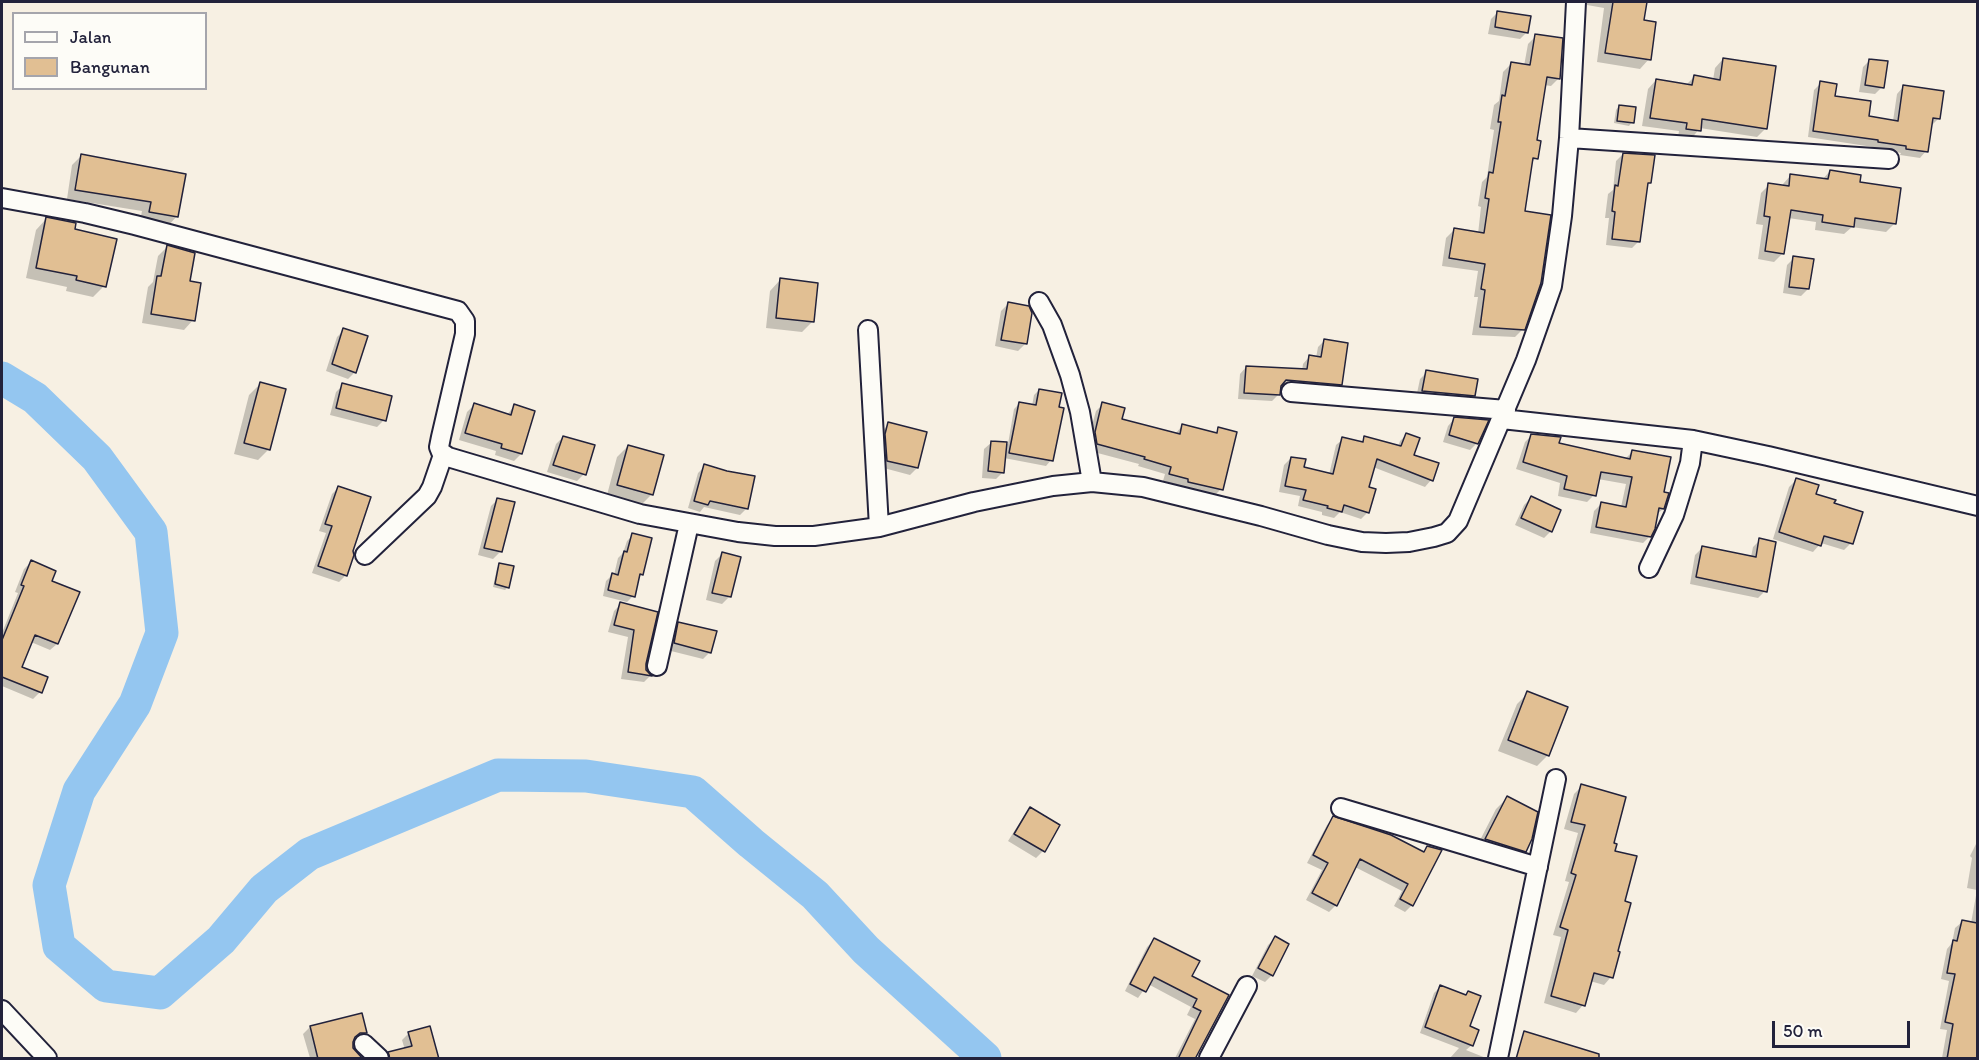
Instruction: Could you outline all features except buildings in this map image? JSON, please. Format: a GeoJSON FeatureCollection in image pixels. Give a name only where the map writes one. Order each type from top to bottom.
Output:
{"type":"FeatureCollection","features":[{"type":"Feature","properties":{"kind":"street"},"geometry":{"type":"LineString","coordinates":[[443,455],[640,514],[738,532],[794,536],[842,533],[879,527],[974,502],[1053,486],[1092,482],[1124,484],[1164,491],[1328,535],[1374,543],[1409,542],[1441,535],[1455,525],[1504,415],[1542,319],[1552,286],[1563,216],[1576,2]]}},
{"type":"Feature","properties":{"kind":"street"},"geometry":{"type":"LineString","coordinates":[[1569,138],[1889,159]]}},
{"type":"Feature","properties":{"kind":"street"},"geometry":{"type":"LineString","coordinates":[[2,198],[85,213],[135,225],[458,311],[465,321],[465,334],[441,437],[440,447],[443,455],[432,487],[427,496],[364,555]]}},
{"type":"Feature","properties":{"kind":"street"},"geometry":{"type":"LineString","coordinates":[[1039,302],[1055,333],[1070,375],[1080,412],[1092,482]]}},
{"type":"Feature","properties":{"kind":"street"},"geometry":{"type":"LineString","coordinates":[[868,330],[879,527]]}},
{"type":"Feature","properties":{"kind":"street"},"geometry":{"type":"LineString","coordinates":[[1292,392],[1504,415],[1693,440],[1977,506]]}},
{"type":"Feature","properties":{"kind":"street"},"geometry":{"type":"LineString","coordinates":[[1649,568],[1674,515],[1690,463],[1693,440]]}},
{"type":"Feature","properties":{"kind":"street"},"geometry":{"type":"LineString","coordinates":[[657,666],[689,524]]}},
{"type":"Feature","properties":{"kind":"street"},"geometry":{"type":"LineString","coordinates":[[1498,1059],[1556,779]]}},
{"type":"Feature","properties":{"kind":"street"},"geometry":{"type":"LineString","coordinates":[[1341,808],[1538,867]]}},
{"type":"Feature","properties":{"kind":"street"},"geometry":{"type":"LineString","coordinates":[[1209,1059],[1247,986]]}},
{"type":"Feature","properties":{"kind":"street"},"geometry":{"type":"LineString","coordinates":[[2,1010],[47,1059]]}},
{"type":"Feature","properties":{"kind":"street"},"geometry":{"type":"LineString","coordinates":[[364,1044],[379,1059]]}},
{"type":"Feature","properties":{"kind":"waterway"},"geometry":{"type":"LineString","coordinates":[[2,378],[35,398],[97,458],[151,532],[162,633],[135,704],[79,791],[49,885],[59,946],[106,986],[160,993],[221,940],[264,889],[309,854],[498,775],[586,776],[693,792],[815,895],[866,950],[985,1058]]}}]}
